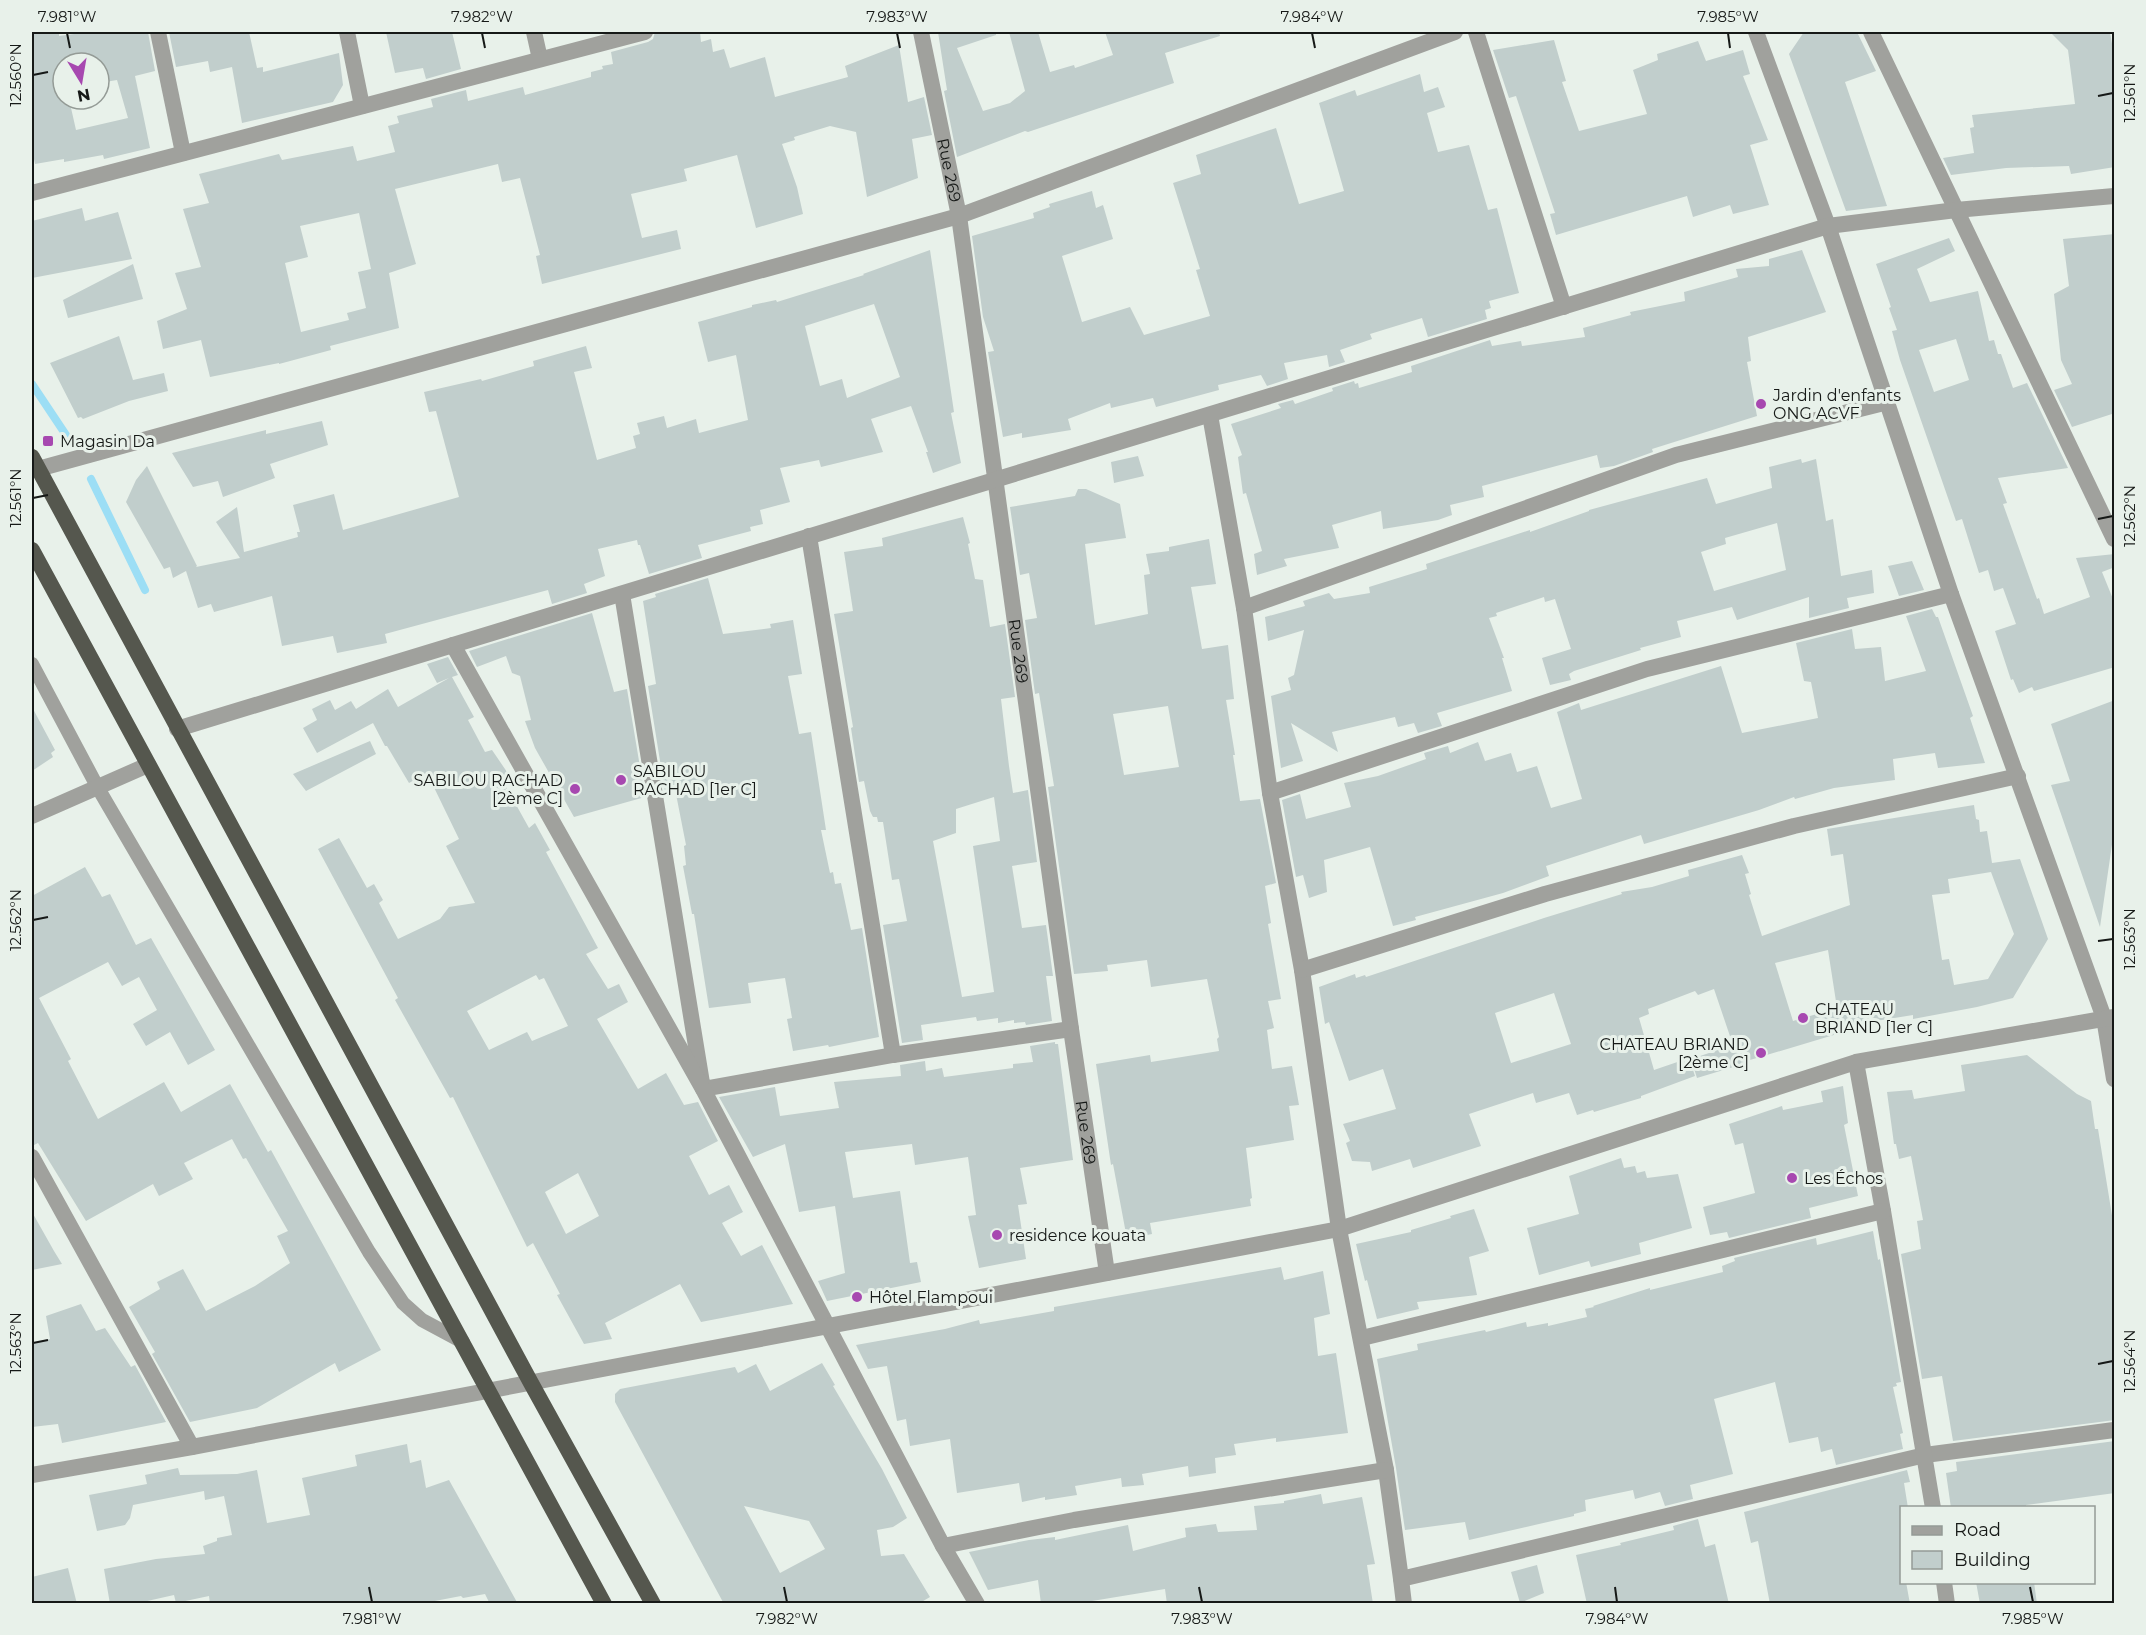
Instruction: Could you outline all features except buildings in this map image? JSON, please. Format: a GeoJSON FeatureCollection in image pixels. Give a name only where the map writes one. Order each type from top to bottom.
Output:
{"type":"FeatureCollection","features":[{"type":"Feature","properties":{"kind":"highway"},"geometry":{"type":"LineString","coordinates":[[35,463],[531,1383],[653,1604]]}},
{"type":"Feature","properties":{"kind":"highway"},"geometry":{"type":"LineString","coordinates":[[32,550],[490,1390],[604,1604]]}},
{"type":"Feature","properties":{"kind":"street"},"geometry":{"type":"LineString","coordinates":[[158,32],[183,153]]}},
{"type":"Feature","properties":{"kind":"street"},"geometry":{"type":"LineString","coordinates":[[347,32],[362,106]]}},
{"type":"Feature","properties":{"kind":"street"},"geometry":{"type":"LineString","coordinates":[[534,32],[540,59]]}},
{"type":"Feature","properties":{"kind":"street"},"geometry":{"type":"LineString","coordinates":[[32,193],[645,32]]}},
{"type":"Feature","properties":{"kind":"street","name":"Rue 269"},"geometry":{"type":"LineString","coordinates":[[921,32],[959,216],[1071,1029],[1107,1273]]}},
{"type":"Feature","properties":{"kind":"street"},"geometry":{"type":"LineString","coordinates":[[35,463],[959,216],[1455,32]]}},
{"type":"Feature","properties":{"kind":"street"},"geometry":{"type":"LineString","coordinates":[[1476,32],[1564,307]]}},
{"type":"Feature","properties":{"kind":"street"},"geometry":{"type":"LineString","coordinates":[[1756,32],[1828,226],[1951,594],[2109,1018],[2115,1079]]}},
{"type":"Feature","properties":{"kind":"street"},"geometry":{"type":"LineString","coordinates":[[1871,32],[2115,539]]}},
{"type":"Feature","properties":{"kind":"street"},"geometry":{"type":"LineString","coordinates":[[177,729],[1828,226],[1956,210],[2115,196]]}},
{"type":"Feature","properties":{"kind":"street"},"geometry":{"type":"LineString","coordinates":[[1244,608],[1676,454],[1888,402]]}},
{"type":"Feature","properties":{"kind":"street"},"geometry":{"type":"LineString","coordinates":[[1210,415],[1244,608],[1270,793],[1302,970],[1339,1229],[1386,1470],[1404,1604]]}},
{"type":"Feature","properties":{"kind":"street"},"geometry":{"type":"LineString","coordinates":[[809,536],[893,1055]]}},
{"type":"Feature","properties":{"kind":"street"},"geometry":{"type":"LineString","coordinates":[[622,594],[703,1089]]}},
{"type":"Feature","properties":{"kind":"street"},"geometry":{"type":"LineString","coordinates":[[1270,793],[1647,669],[1951,594]]}},
{"type":"Feature","properties":{"kind":"street"},"geometry":{"type":"LineString","coordinates":[[453,645],[703,1089],[943,1546],[977,1604]]}},
{"type":"Feature","properties":{"kind":"street"},"geometry":{"type":"LineString","coordinates":[[32,816],[148,765]]}},
{"type":"Feature","properties":{"kind":"street"},"geometry":{"type":"LineString","coordinates":[[1302,970],[1545,894],[1782,830],[2018,776]]}},
{"type":"Feature","properties":{"kind":"street"},"geometry":{"type":"LineString","coordinates":[[32,1475],[192,1447],[1339,1229],[1856,1062],[2109,1018]]}},
{"type":"Feature","properties":{"kind":"street"},"geometry":{"type":"LineString","coordinates":[[703,1089],[893,1055],[1071,1029]]}},
{"type":"Feature","properties":{"kind":"street"},"geometry":{"type":"LineString","coordinates":[[1856,1062],[1933,1506]]}},
{"type":"Feature","properties":{"kind":"street"},"geometry":{"type":"LineString","coordinates":[[32,1157],[192,1447]]}},
{"type":"Feature","properties":{"kind":"street"},"geometry":{"type":"LineString","coordinates":[[1362,1338],[1883,1211]]}},
{"type":"Feature","properties":{"kind":"street"},"geometry":{"type":"LineString","coordinates":[[1401,1579],[1925,1455],[2115,1430]]}},
{"type":"Feature","properties":{"kind":"street"},"geometry":{"type":"LineString","coordinates":[[943,1546],[1074,1520],[1386,1470]]}},
{"type":"Feature","properties":{"kind":"street"},"geometry":{"type":"LineString","coordinates":[[1944,1584],[1947,1604]]}},
{"type":"Feature","properties":{"kind":"lane"},"geometry":{"type":"LineString","coordinates":[[32,664],[98,788],[369,1252],[403,1303],[422,1320],[463,1342]]}},
{"type":"Feature","properties":{"kind":"waterway"},"geometry":{"type":"LineString","coordinates":[[32,384],[66,435]]}},
{"type":"Feature","properties":{"kind":"waterway"},"geometry":{"type":"LineString","coordinates":[[91,479],[145,590]]}},
{"type":"Feature","properties":{"kind":"place","name":"Jardin d'enfants ONG ACVF"},"geometry":{"type":"Point","coordinates":[1761,404]}},
{"type":"Feature","properties":{"kind":"place","name":"Magasin Da"},"geometry":{"type":"Point","coordinates":[48,441]}},
{"type":"Feature","properties":{"kind":"place","name":"SABILOU RACHAD [1er C]"},"geometry":{"type":"Point","coordinates":[621,780]}},
{"type":"Feature","properties":{"kind":"place","name":"SABILOU RACHAD [2ème C]"},"geometry":{"type":"Point","coordinates":[575,789]}},
{"type":"Feature","properties":{"kind":"place","name":"CHATEAU BRIAND [1er C]"},"geometry":{"type":"Point","coordinates":[1803,1018]}},
{"type":"Feature","properties":{"kind":"place","name":"CHATEAU BRIAND [2ème C]"},"geometry":{"type":"Point","coordinates":[1761,1053]}},
{"type":"Feature","properties":{"kind":"place","name":"Les Échos"},"geometry":{"type":"Point","coordinates":[1792,1178]}},
{"type":"Feature","properties":{"kind":"place","name":"residence kouata"},"geometry":{"type":"Point","coordinates":[997,1235]}},
{"type":"Feature","properties":{"kind":"place","name":"Hôtel Flampoui"},"geometry":{"type":"Point","coordinates":[857,1297]}}]}
